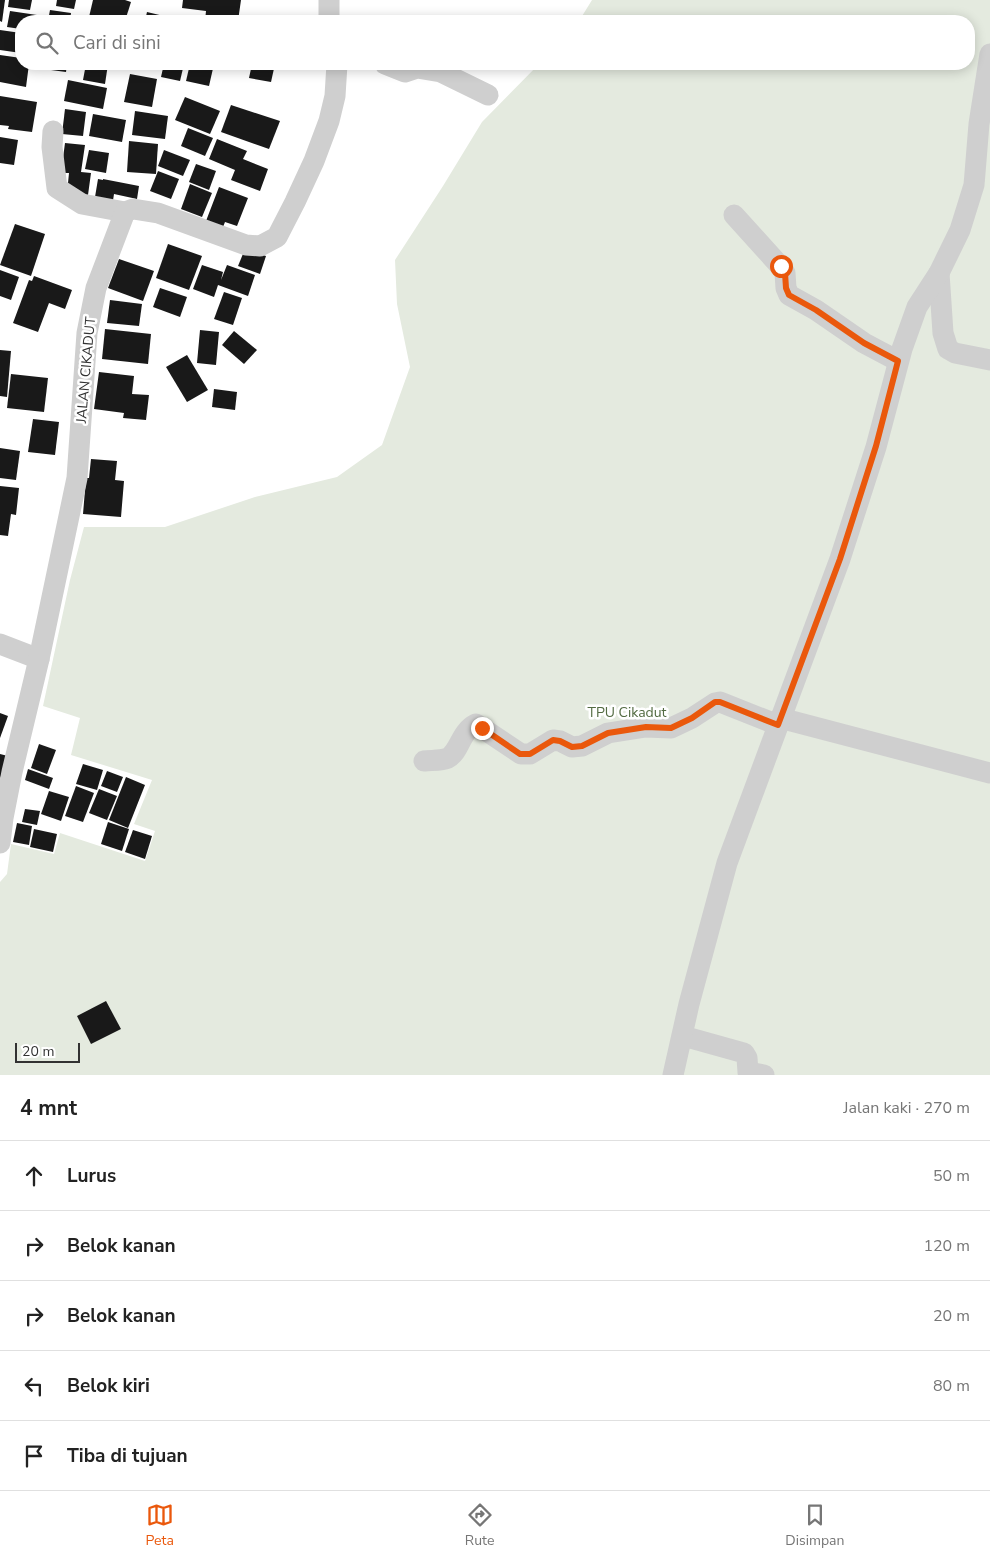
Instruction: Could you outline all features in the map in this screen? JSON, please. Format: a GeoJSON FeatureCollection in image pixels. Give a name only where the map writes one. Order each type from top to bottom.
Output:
{"type":"FeatureCollection","features":[{"type":"Feature","properties":{"kind":"street"},"geometry":{"type":"LineString","coordinates":[[329,0],[329,15]]}},
{"type":"Feature","properties":{"kind":"street"},"geometry":{"type":"LineString","coordinates":[[673,1075],[689,1004],[727,864],[840,559],[876,446],[898,361],[917,307],[939,273],[960,230],[974,185],[979,124],[990,54]]}},
{"type":"Feature","properties":{"kind":"street"},"geometry":{"type":"LineString","coordinates":[[53,131],[52,147],[57,188],[82,204],[125,212],[133,209],[158,213],[246,245],[260,246],[277,237],[314,161],[336,96],[336,70]]}},
{"type":"Feature","properties":{"kind":"street"},"geometry":{"type":"LineString","coordinates":[[429,70],[441,72],[488,95]]}},
{"type":"Feature","properties":{"kind":"street","name":"JALAN CIKADUT"},"geometry":{"type":"LineString","coordinates":[[0,843],[12,772],[39,658],[76,478],[87,333],[96,288],[125,212]]}},
{"type":"Feature","properties":{"kind":"street"},"geometry":{"type":"LineString","coordinates":[[734,215],[781,266],[785,273],[786,288],[789,295],[816,310],[864,343],[898,361]]}},
{"type":"Feature","properties":{"kind":"street"},"geometry":{"type":"LineString","coordinates":[[939,273],[943,334],[948,349],[990,360]]}},
{"type":"Feature","properties":{"kind":"street"},"geometry":{"type":"LineString","coordinates":[[0,644],[39,658]]}},
{"type":"Feature","properties":{"kind":"street"},"geometry":{"type":"LineString","coordinates":[[424,761],[446,759],[452,755],[469,728],[476,724],[520,754],[530,754],[553,740],[572,747],[582,746],[608,733],[646,727],[671,728],[692,718],[715,702],[720,702],[779,722],[990,773]]}},
{"type":"Feature","properties":{"kind":"street"},"geometry":{"type":"LineString","coordinates":[[683,1036],[744,1053],[747,1058],[748,1072],[764,1075]]}},
{"type":"Feature","properties":{"kind":"green space","name":"TPU Cikadut"},"geometry":{"type":"Polygon","coordinates":[[[592,0],[990,0],[990,1075],[0,1075],[0,882],[7,874],[11,844],[54,854],[60,833],[145,861],[155,831],[134,824],[152,780],[71,755],[80,718],[43,706],[70,580],[84,527],[165,527],[255,497],[337,477],[382,445],[410,367],[397,304],[395,260],[482,122],[533,70],[975,70],[975,15],[583,15],[592,0]]]}},
{"type":"Feature","properties":{"kind":"building"},"geometry":{"type":"Polygon","coordinates":[[[0,0],[5,0],[2,22],[0,21],[0,0]]]}},
{"type":"Feature","properties":{"kind":"building"},"geometry":{"type":"Polygon","coordinates":[[[9,0],[32,0],[30,10],[8,7],[9,0]]]}},
{"type":"Feature","properties":{"kind":"building"},"geometry":{"type":"Polygon","coordinates":[[[57,0],[76,0],[74,9],[56,6],[57,0]]]}},
{"type":"Feature","properties":{"kind":"building"},"geometry":{"type":"Polygon","coordinates":[[[93,0],[125,0],[131,2],[127,15],[89,15],[93,0]]]}},
{"type":"Feature","properties":{"kind":"building"},"geometry":{"type":"Polygon","coordinates":[[[183,0],[241,0],[239,15],[206,15],[206,11],[182,8],[183,0]]]}},
{"type":"Feature","properties":{"kind":"building"},"geometry":{"type":"Polygon","coordinates":[[[50,10],[71,13],[71,15],[49,15],[50,10]]]}},
{"type":"Feature","properties":{"kind":"building"},"geometry":{"type":"Polygon","coordinates":[[[10,11],[37,15],[15,15],[15,28],[7,27],[10,11]]]}},
{"type":"Feature","properties":{"kind":"building"},"geometry":{"type":"Polygon","coordinates":[[[147,12],[160,15],[146,15],[147,12]]]}},
{"type":"Feature","properties":{"kind":"building"},"geometry":{"type":"Polygon","coordinates":[[[0,30],[15,32],[15,52],[0,50],[0,30]]]}},
{"type":"Feature","properties":{"kind":"building"},"geometry":{"type":"Polygon","coordinates":[[[0,55],[15,57],[15,70],[28,70],[26,87],[0,82],[0,55]]]}},
{"type":"Feature","properties":{"kind":"building"},"geometry":{"type":"Polygon","coordinates":[[[85,70],[107,70],[105,84],[83,80],[85,70]]]}},
{"type":"Feature","properties":{"kind":"building"},"geometry":{"type":"Polygon","coordinates":[[[163,70],[183,70],[180,81],[161,77],[163,70]]]}},
{"type":"Feature","properties":{"kind":"building"},"geometry":{"type":"Polygon","coordinates":[[[189,70],[213,70],[209,86],[186,81],[189,70]]]}},
{"type":"Feature","properties":{"kind":"building"},"geometry":{"type":"Polygon","coordinates":[[[251,70],[274,70],[271,82],[249,78],[251,70]]]}},
{"type":"Feature","properties":{"kind":"building"},"geometry":{"type":"Polygon","coordinates":[[[130,74],[157,79],[152,107],[124,102],[130,74]]]}},
{"type":"Feature","properties":{"kind":"building"},"geometry":{"type":"Polygon","coordinates":[[[68,80],[107,88],[103,109],[64,101],[68,80]]]}},
{"type":"Feature","properties":{"kind":"building"},"geometry":{"type":"Polygon","coordinates":[[[0,96],[37,102],[32,132],[8,129],[9,126],[0,125],[0,96]]]}},
{"type":"Feature","properties":{"kind":"building"},"geometry":{"type":"Polygon","coordinates":[[[185,97],[220,111],[210,134],[175,120],[185,97]]]}},
{"type":"Feature","properties":{"kind":"building"},"geometry":{"type":"Polygon","coordinates":[[[231,105],[280,121],[269,149],[221,132],[231,105]]]}},
{"type":"Feature","properties":{"kind":"building"},"geometry":{"type":"Polygon","coordinates":[[[65,109],[86,112],[83,136],[62,134],[65,109]]]}},
{"type":"Feature","properties":{"kind":"building"},"geometry":{"type":"Polygon","coordinates":[[[135,111],[168,116],[165,139],[132,135],[135,111]]]}},
{"type":"Feature","properties":{"kind":"building"},"geometry":{"type":"Polygon","coordinates":[[[93,114],[126,120],[122,142],[89,136],[93,114]]]}},
{"type":"Feature","properties":{"kind":"building"},"geometry":{"type":"Polygon","coordinates":[[[188,128],[213,138],[205,156],[181,146],[188,128]]]}},
{"type":"Feature","properties":{"kind":"building"},"geometry":{"type":"Polygon","coordinates":[[[0,137],[18,140],[14,165],[0,163],[0,137]]]}},
{"type":"Feature","properties":{"kind":"building"},"geometry":{"type":"Polygon","coordinates":[[[217,139],[247,151],[243,159],[268,169],[260,191],[231,180],[235,170],[209,159],[217,139]]]}},
{"type":"Feature","properties":{"kind":"building"},"geometry":{"type":"Polygon","coordinates":[[[129,141],[158,144],[156,174],[127,172],[129,141]]]}},
{"type":"Feature","properties":{"kind":"building"},"geometry":{"type":"Polygon","coordinates":[[[65,143],[85,145],[81,172],[91,173],[88,195],[67,193],[69,173],[61,173],[65,143]]]}},
{"type":"Feature","properties":{"kind":"building"},"geometry":{"type":"Polygon","coordinates":[[[89,150],[109,153],[106,173],[85,169],[89,150]]]}},
{"type":"Feature","properties":{"kind":"building"},"geometry":{"type":"Polygon","coordinates":[[[164,150],[190,160],[183,176],[158,166],[164,150]]]}},
{"type":"Feature","properties":{"kind":"building"},"geometry":{"type":"Polygon","coordinates":[[[196,164],[216,171],[209,190],[189,182],[196,164]]]}},
{"type":"Feature","properties":{"kind":"building"},"geometry":{"type":"Polygon","coordinates":[[[158,171],[179,179],[171,199],[150,191],[158,171]]]}},
{"type":"Feature","properties":{"kind":"building"},"geometry":{"type":"Polygon","coordinates":[[[98,179],[139,186],[137,199],[114,194],[112,207],[94,203],[98,179]]]}},
{"type":"Feature","properties":{"kind":"building"},"geometry":{"type":"Polygon","coordinates":[[[190,184],[212,193],[202,217],[181,209],[190,184]]]}},
{"type":"Feature","properties":{"kind":"building"},"geometry":{"type":"Polygon","coordinates":[[[219,187],[248,198],[237,226],[225,222],[223,227],[206,221],[219,187]]]}},
{"type":"Feature","properties":{"kind":"building"},"geometry":{"type":"Polygon","coordinates":[[[15,224],[45,234],[31,276],[0,265],[15,224]]]}},
{"type":"Feature","properties":{"kind":"building"},"geometry":{"type":"Polygon","coordinates":[[[168,244],[202,256],[189,290],[156,278],[168,244]]]}},
{"type":"Feature","properties":{"kind":"building"},"geometry":{"type":"Polygon","coordinates":[[[245,249],[266,256],[260,274],[238,266],[245,249]]]}},
{"type":"Feature","properties":{"kind":"building"},"geometry":{"type":"Polygon","coordinates":[[[119,259],[154,271],[143,301],[108,288],[119,259]]]}},
{"type":"Feature","properties":{"kind":"building"},"geometry":{"type":"Polygon","coordinates":[[[202,265],[223,272],[221,280],[227,265],[255,275],[248,296],[218,285],[214,297],[193,289],[202,265]]]}},
{"type":"Feature","properties":{"kind":"building"},"geometry":{"type":"Polygon","coordinates":[[[0,270],[19,277],[11,300],[0,296],[0,270]]]}},
{"type":"Feature","properties":{"kind":"building"},"geometry":{"type":"Polygon","coordinates":[[[34,276],[72,290],[65,309],[49,303],[38,332],[13,323],[29,280],[32,281],[34,276]]]}},
{"type":"Feature","properties":{"kind":"building"},"geometry":{"type":"Polygon","coordinates":[[[160,288],[187,297],[180,317],[153,307],[160,288]]]}},
{"type":"Feature","properties":{"kind":"building"},"geometry":{"type":"Polygon","coordinates":[[[224,292],[242,298],[233,325],[214,319],[224,292]]]}},
{"type":"Feature","properties":{"kind":"building"},"geometry":{"type":"Polygon","coordinates":[[[110,300],[142,304],[139,326],[107,323],[110,300]]]}},
{"type":"Feature","properties":{"kind":"building"},"geometry":{"type":"Polygon","coordinates":[[[105,329],[151,334],[148,364],[102,359],[105,329]]]}},
{"type":"Feature","properties":{"kind":"building"},"geometry":{"type":"Polygon","coordinates":[[[200,330],[219,332],[216,365],[197,363],[200,330]]]}},
{"type":"Feature","properties":{"kind":"building"},"geometry":{"type":"Polygon","coordinates":[[[234,331],[257,350],[244,364],[222,345],[234,331]]]}},
{"type":"Feature","properties":{"kind":"building"},"geometry":{"type":"Polygon","coordinates":[[[0,350],[11,351],[7,397],[0,396],[0,350]]]}},
{"type":"Feature","properties":{"kind":"building"},"geometry":{"type":"Polygon","coordinates":[[[187,355],[208,390],[187,402],[166,367],[187,355]]]}},
{"type":"Feature","properties":{"kind":"building"},"geometry":{"type":"Polygon","coordinates":[[[99,372],[134,376],[132,394],[149,395],[146,420],[123,418],[124,413],[94,409],[99,372]]]}},
{"type":"Feature","properties":{"kind":"building"},"geometry":{"type":"Polygon","coordinates":[[[11,374],[48,378],[44,412],[7,408],[11,374]]]}},
{"type":"Feature","properties":{"kind":"building"},"geometry":{"type":"Polygon","coordinates":[[[214,389],[237,392],[235,410],[212,407],[214,389]]]}},
{"type":"Feature","properties":{"kind":"building"},"geometry":{"type":"Polygon","coordinates":[[[33,419],[59,422],[55,455],[28,452],[33,419]]]}},
{"type":"Feature","properties":{"kind":"building"},"geometry":{"type":"Polygon","coordinates":[[[0,448],[20,451],[16,480],[0,478],[0,448]]]}},
{"type":"Feature","properties":{"kind":"building"},"geometry":{"type":"Polygon","coordinates":[[[91,459],[117,461],[115,480],[124,481],[121,517],[83,514],[86,478],[89,478],[91,459]]]}},
{"type":"Feature","properties":{"kind":"building"},"geometry":{"type":"Polygon","coordinates":[[[0,486],[19,488],[16,515],[11,514],[8,536],[0,535],[0,486]]]}},
{"type":"Feature","properties":{"kind":"building"},"geometry":{"type":"Polygon","coordinates":[[[0,713],[8,716],[0,738],[0,713]]]}},
{"type":"Feature","properties":{"kind":"building"},"geometry":{"type":"Polygon","coordinates":[[[39,744],[56,750],[47,774],[31,768],[39,744]]]}},
{"type":"Feature","properties":{"kind":"building"},"geometry":{"type":"Polygon","coordinates":[[[0,754],[8,756],[0,779],[0,754]]]}},
{"type":"Feature","properties":{"kind":"building"},"geometry":{"type":"Polygon","coordinates":[[[83,764],[103,770],[97,790],[76,784],[83,764]]]}},
{"type":"Feature","properties":{"kind":"building"},"geometry":{"type":"Polygon","coordinates":[[[28,769],[53,778],[49,789],[25,780],[28,769]]]}},
{"type":"Feature","properties":{"kind":"building"},"geometry":{"type":"Polygon","coordinates":[[[107,771],[123,777],[117,792],[101,786],[107,771]]]}},
{"type":"Feature","properties":{"kind":"building"},"geometry":{"type":"Polygon","coordinates":[[[126,777],[145,785],[128,828],[109,820],[126,777]]]}},
{"type":"Feature","properties":{"kind":"building"},"geometry":{"type":"Polygon","coordinates":[[[76,786],[94,793],[83,822],[65,816],[76,786]]]}},
{"type":"Feature","properties":{"kind":"building"},"geometry":{"type":"Polygon","coordinates":[[[99,789],[117,796],[107,820],[89,813],[99,789]]]}},
{"type":"Feature","properties":{"kind":"building"},"geometry":{"type":"Polygon","coordinates":[[[49,791],[69,797],[61,821],[41,814],[49,791]]]}},
{"type":"Feature","properties":{"kind":"building"},"geometry":{"type":"Polygon","coordinates":[[[25,809],[40,811],[37,825],[22,822],[25,809]]]}},
{"type":"Feature","properties":{"kind":"building"},"geometry":{"type":"Polygon","coordinates":[[[108,822],[129,829],[122,851],[101,844],[108,822]]]}},
{"type":"Feature","properties":{"kind":"building"},"geometry":{"type":"Polygon","coordinates":[[[17,823],[32,826],[29,845],[13,842],[17,823]]]}},
{"type":"Feature","properties":{"kind":"building"},"geometry":{"type":"Polygon","coordinates":[[[34,829],[57,834],[53,852],[30,847],[34,829]]]}},
{"type":"Feature","properties":{"kind":"building"},"geometry":{"type":"Polygon","coordinates":[[[133,830],[152,836],[145,859],[125,852],[133,830]]]}},
{"type":"Feature","properties":{"kind":"building"},"geometry":{"type":"Polygon","coordinates":[[[106,1001],[121,1029],[91,1044],[77,1016],[106,1001]]]}},
{"type":"Feature","properties":{"kind":"route"},"geometry":{"type":"LineString","coordinates":[[482,728],[520,754],[530,754],[553,740],[572,747],[582,746],[608,733],[646,727],[671,728],[692,718],[715,702],[720,702],[778,725],[840,559],[876,446],[898,361],[864,343],[816,310],[789,295],[786,288],[785,273],[781,266]]}}]}
